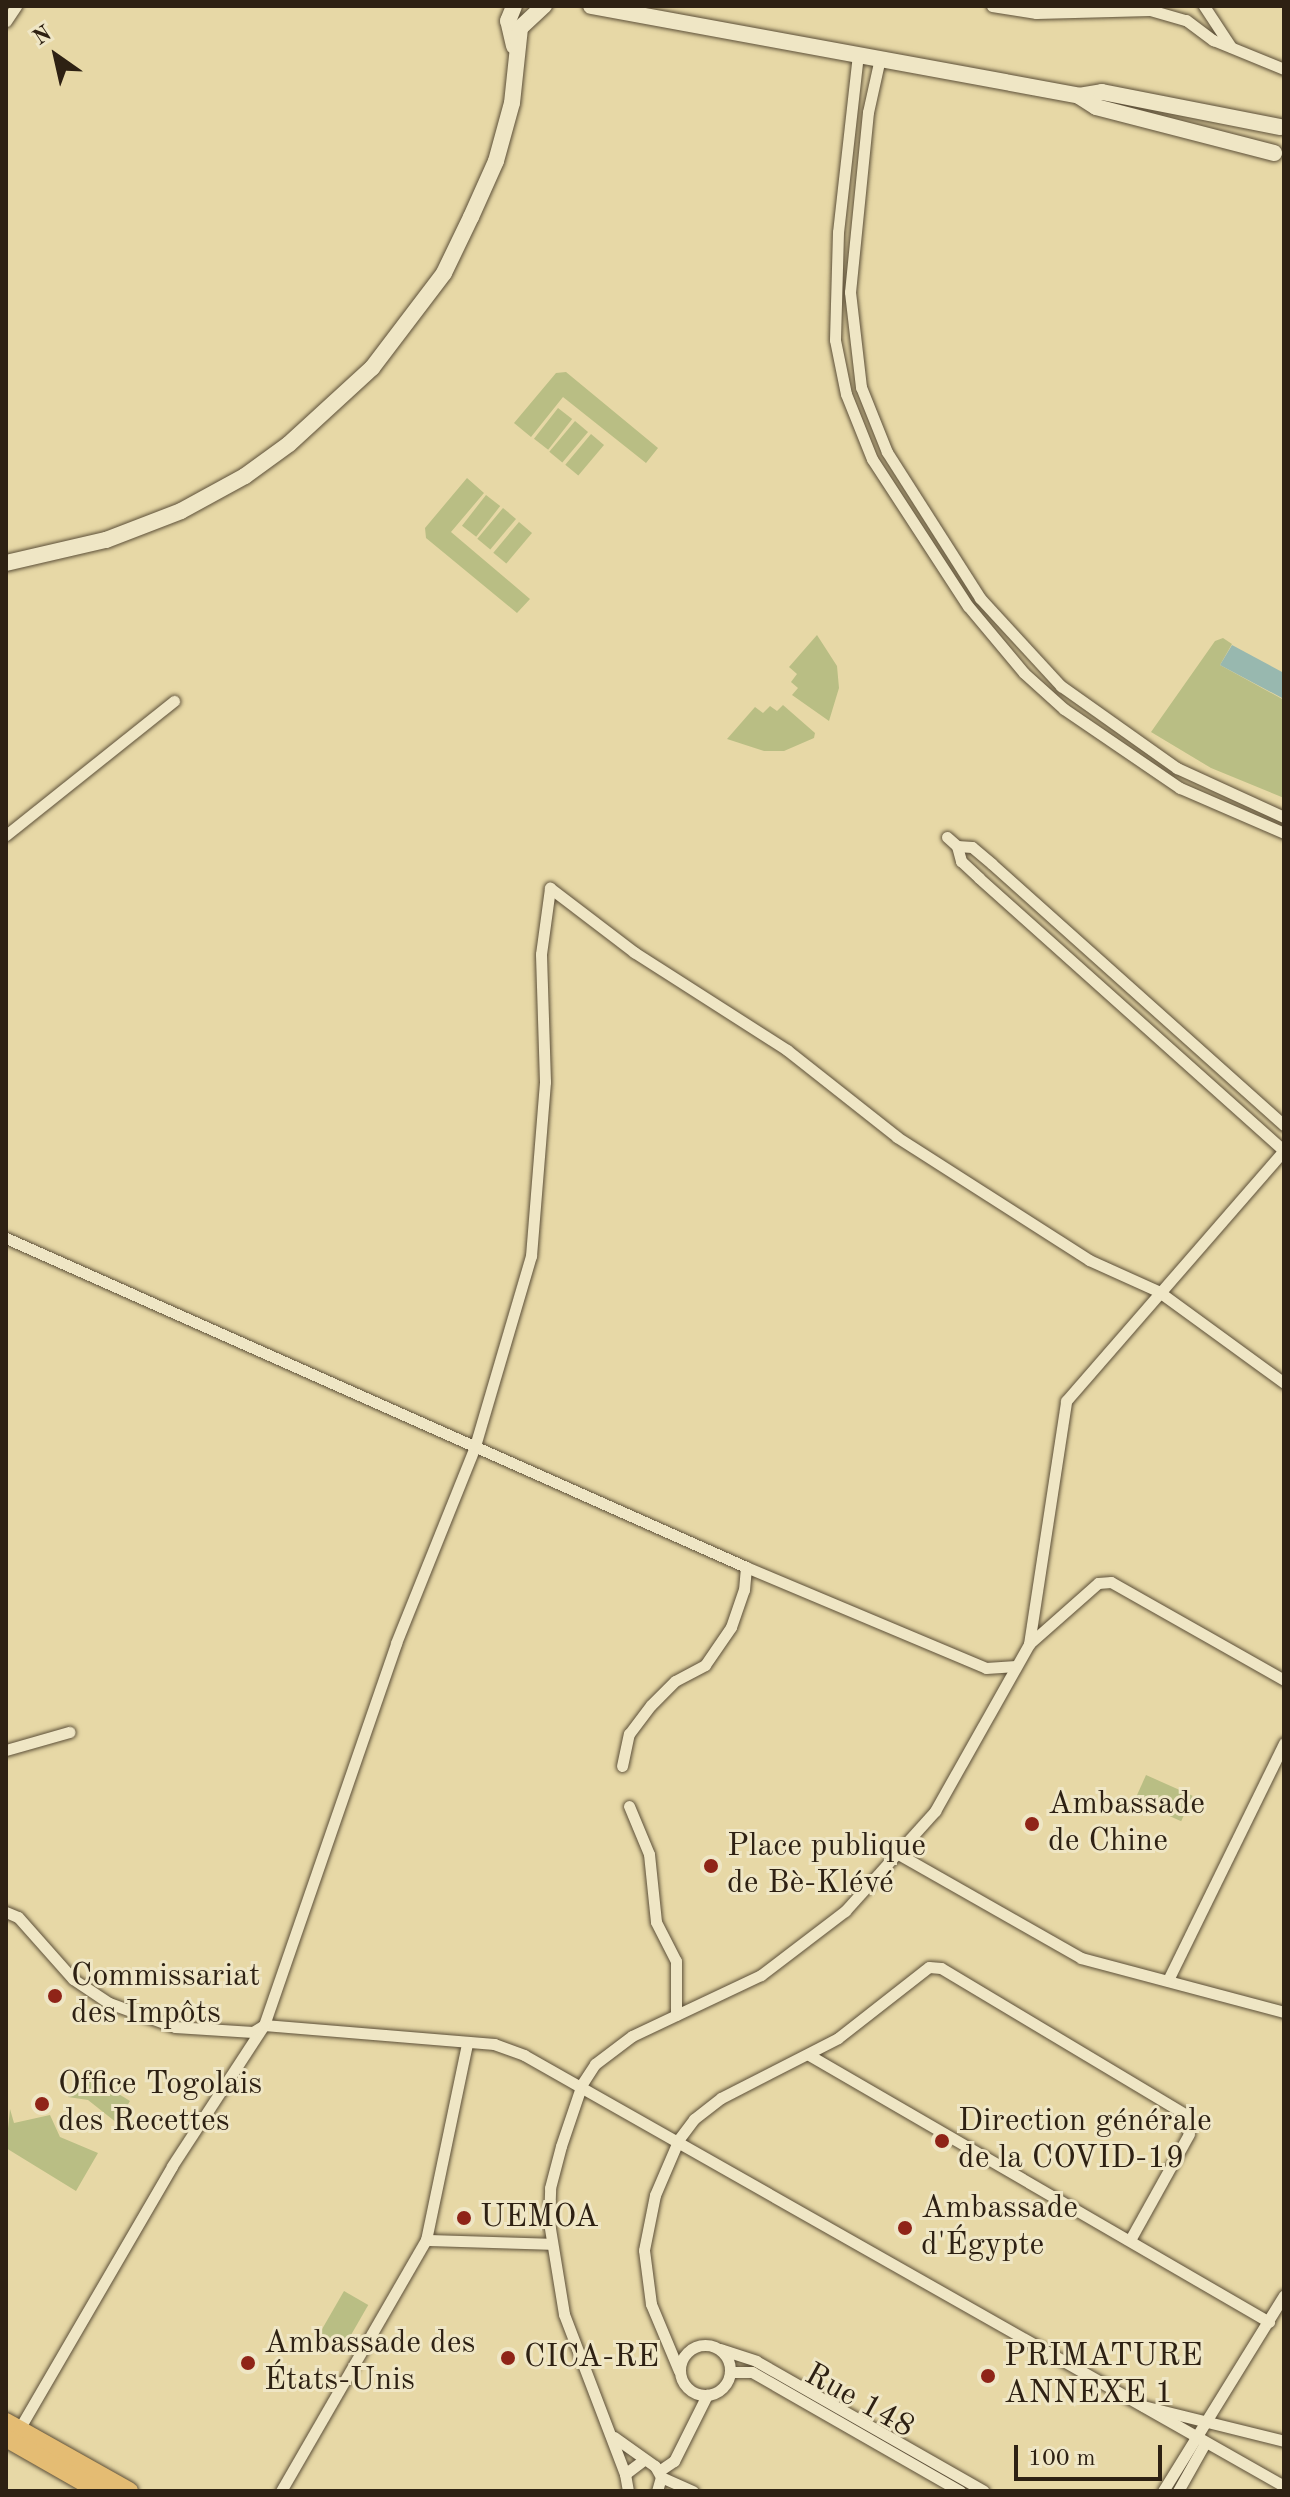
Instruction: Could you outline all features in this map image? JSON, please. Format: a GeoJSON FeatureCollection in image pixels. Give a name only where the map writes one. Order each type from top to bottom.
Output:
{"type":"FeatureCollection","features":[{"type":"Feature","properties":{"kind":"highway"},"geometry":{"type":"LineString","coordinates":[[10,2432],[99,2491]]}},
{"type":"Feature","properties":{"kind":"highway"},"geometry":{"type":"LineString","coordinates":[[10,2432],[129,2491]]}},
{"type":"Feature","properties":{"kind":"main road"},"geometry":{"type":"LineString","coordinates":[[514,6],[508,21],[515,47]]}},
{"type":"Feature","properties":{"kind":"main road"},"geometry":{"type":"LineString","coordinates":[[6,563],[106,540],[181,511],[245,476],[289,444],[372,368],[444,273],[471,217],[496,161],[512,103],[515,47],[525,20],[544,6]]}},
{"type":"Feature","properties":{"kind":"main road"},"geometry":{"type":"LineString","coordinates":[[591,6],[1079,96],[1102,92],[1283,126],[1271,141],[1279,157]]}},
{"type":"Feature","properties":{"kind":"main road"},"geometry":{"type":"LineString","coordinates":[[1079,96],[1096,107],[1279,157]]}},
{"type":"Feature","properties":{"kind":"street"},"geometry":{"type":"LineString","coordinates":[[6,21],[16,6]]}},
{"type":"Feature","properties":{"kind":"street"},"geometry":{"type":"LineString","coordinates":[[992,6],[1036,13],[1150,10],[1186,20],[1231,47],[1284,69]]}},
{"type":"Feature","properties":{"kind":"street"},"geometry":{"type":"LineString","coordinates":[[1204,6],[1231,47]]}},
{"type":"Feature","properties":{"kind":"street"},"geometry":{"type":"LineString","coordinates":[[858,54],[838,232],[835,340],[846,394],[872,459],[968,606],[1024,673],[1075,717],[1180,788],[1284,833]]}},
{"type":"Feature","properties":{"kind":"street"},"geometry":{"type":"LineString","coordinates":[[880,58],[868,112],[850,292],[861,387],[887,452],[980,598],[1061,686],[1177,768],[1284,817]]}},
{"type":"Feature","properties":{"kind":"street"},"geometry":{"type":"LineString","coordinates":[[6,835],[174,701]]}},
{"type":"Feature","properties":{"kind":"street"},"geometry":{"type":"LineString","coordinates":[[947,837],[957,846],[961,861],[979,878],[1284,1151],[1158,1291],[1066,1401],[1029,1644]]}},
{"type":"Feature","properties":{"kind":"street"},"geometry":{"type":"LineString","coordinates":[[957,846],[972,847],[992,864],[1284,1125]]}},
{"type":"Feature","properties":{"kind":"street"},"geometry":{"type":"LineString","coordinates":[[10,2432],[172,2166],[264,2025],[396,1643],[475,1446],[531,1256],[545,1082],[541,954],[550,888],[646,960],[787,1050],[897,1137],[1004,1209],[1089,1260],[1158,1291],[1284,1383]]}},
{"type":"Feature","properties":{"kind":"street"},"geometry":{"type":"LineString","coordinates":[[6,1238],[746,1567],[986,1668],[1016,1666]]}},
{"type":"Feature","properties":{"kind":"street"},"geometry":{"type":"LineString","coordinates":[[622,1766],[629,1734],[651,1705],[675,1681],[705,1665],[731,1627],[746,1567]]}},
{"type":"Feature","properties":{"kind":"street"},"geometry":{"type":"LineString","coordinates":[[628,2491],[614,2437],[564,2314],[551,2244],[550,2188],[582,2084],[611,2048],[761,1975],[802,1947],[900,1855],[966,1761],[1029,1644],[1106,1580],[1284,1680]]}},
{"type":"Feature","properties":{"kind":"street"},"geometry":{"type":"LineString","coordinates":[[6,1750],[69,1732]]}},
{"type":"Feature","properties":{"kind":"street"},"geometry":{"type":"LineString","coordinates":[[1169,1978],[1284,1743]]}},
{"type":"Feature","properties":{"kind":"street"},"geometry":{"type":"LineString","coordinates":[[629,1806],[649,1854],[656,1922],[676,1961],[676,2015]]}},
{"type":"Feature","properties":{"kind":"street"},"geometry":{"type":"LineString","coordinates":[[900,1855],[1081,1958],[1169,1978],[1284,2012]]}},
{"type":"Feature","properties":{"kind":"street"},"geometry":{"type":"LineString","coordinates":[[6,1912],[18,1917],[73,1979],[109,2003],[175,2027],[253,2032],[264,2025],[494,2044],[524,2055],[679,2139],[1284,2486]]}},
{"type":"Feature","properties":{"kind":"street"},"geometry":{"type":"LineString","coordinates":[[720,2349],[730,2372],[720,2390],[707,2395],[688,2389],[651,2304],[644,2250],[655,2195],[679,2139],[721,2098],[809,2055],[872,2014],[929,1967],[941,1968],[1185,2114],[1189,2134],[1131,2238]]}},
{"type":"Feature","properties":{"kind":"street"},"geometry":{"type":"LineString","coordinates":[[281,2491],[426,2240],[467,2043]]}},
{"type":"Feature","properties":{"kind":"street"},"geometry":{"type":"LineString","coordinates":[[809,2055],[1131,2238],[1269,2322]]}},
{"type":"Feature","properties":{"kind":"street"},"geometry":{"type":"LineString","coordinates":[[426,2240],[551,2244]]}},
{"type":"Feature","properties":{"kind":"street"},"geometry":{"type":"LineString","coordinates":[[1178,2491],[1200,2440],[1205,2418],[1284,2295]]}},
{"type":"Feature","properties":{"kind":"street"},"geometry":{"type":"LineString","coordinates":[[679,2371],[693,2347],[720,2349],[756,2361],[913,2456],[984,2491]]}},
{"type":"Feature","properties":{"kind":"street","name":"Rue 148"},"geometry":{"type":"LineString","coordinates":[[730,2372],[752,2372],[913,2456],[960,2491]]}},
{"type":"Feature","properties":{"kind":"street"},"geometry":{"type":"LineString","coordinates":[[659,2484],[707,2395]]}},
{"type":"Feature","properties":{"kind":"street"},"geometry":{"type":"LineString","coordinates":[[1139,2405],[1205,2418],[1284,2441]]}},
{"type":"Feature","properties":{"kind":"street"},"geometry":{"type":"LineString","coordinates":[[614,2437],[642,2461],[659,2484],[693,2491]]}},
{"type":"Feature","properties":{"kind":"street"},"geometry":{"type":"LineString","coordinates":[[1163,2491],[1200,2440]]}},
{"type":"Feature","properties":{"kind":"street"},"geometry":{"type":"LineString","coordinates":[[625,2474],[642,2461]]}},
{"type":"Feature","properties":{"kind":"green space"},"geometry":{"type":"Polygon","coordinates":[[[566,372],[658,448],[646,463],[563,397],[531,437],[514,423],[556,373],[566,372]]]}},
{"type":"Feature","properties":{"kind":"green space"},"geometry":{"type":"Polygon","coordinates":[[[558,408],[572,419],[548,450],[534,439],[558,408]]]}},
{"type":"Feature","properties":{"kind":"green space"},"geometry":{"type":"Polygon","coordinates":[[[575,421],[588,432],[562,463],[549,452],[575,421]]]}},
{"type":"Feature","properties":{"kind":"green space"},"geometry":{"type":"Polygon","coordinates":[[[591,434],[604,445],[578,476],[565,465],[591,434]]]}},
{"type":"Feature","properties":{"kind":"green space"},"geometry":{"type":"Polygon","coordinates":[[[467,478],[484,493],[451,532],[530,599],[517,613],[426,538],[425,528],[467,478]]]}},
{"type":"Feature","properties":{"kind":"green space"},"geometry":{"type":"Polygon","coordinates":[[[486,495],[500,506],[476,537],[462,526],[486,495]]]}},
{"type":"Feature","properties":{"kind":"green space"},"geometry":{"type":"Polygon","coordinates":[[[503,508],[516,519],[490,550],[477,539],[503,508]]]}},
{"type":"Feature","properties":{"kind":"green space"},"geometry":{"type":"Polygon","coordinates":[[[519,522],[532,533],[506,564],[493,553],[519,522]]]}},
{"type":"Feature","properties":{"kind":"green space"},"geometry":{"type":"Polygon","coordinates":[[[817,635],[837,666],[839,688],[829,721],[792,695],[798,688],[791,682],[797,674],[789,667],[817,635]]]}},
{"type":"Feature","properties":{"kind":"green space"},"geometry":{"type":"Polygon","coordinates":[[[1223,638],[1232,644],[1220,665],[1284,700],[1284,798],[1211,768],[1151,732],[1215,641],[1223,638]]]}},
{"type":"Feature","properties":{"kind":"green space"},"geometry":{"type":"Polygon","coordinates":[[[783,705],[815,733],[814,738],[784,751],[764,751],[727,739],[755,707],[763,713],[770,706],[777,711],[783,705]]]}},
{"type":"Feature","properties":{"kind":"green space"},"geometry":{"type":"Polygon","coordinates":[[[1146,1775],[1193,1796],[1181,1821],[1135,1801],[1146,1775]]]}},
{"type":"Feature","properties":{"kind":"green space"},"geometry":{"type":"Polygon","coordinates":[[[83,2072],[130,2101],[117,2123],[88,2100],[68,2097],[83,2072]]]}},
{"type":"Feature","properties":{"kind":"green space"},"geometry":{"type":"Polygon","coordinates":[[[10,2109],[14,2123],[50,2115],[60,2137],[98,2153],[76,2191],[6,2148],[10,2109]]]}},
{"type":"Feature","properties":{"kind":"green space"},"geometry":{"type":"Polygon","coordinates":[[[344,2291],[368,2305],[341,2353],[316,2339],[344,2291]]]}},
{"type":"Feature","properties":{"kind":"water"},"geometry":{"type":"Polygon","coordinates":[[[1232,645],[1284,673],[1284,699],[1220,665],[1232,645]]]}},
{"type":"Feature","properties":{"kind":"place","name":"Ambassade de Chine"},"geometry":{"type":"Point","coordinates":[1032,1824]}},
{"type":"Feature","properties":{"kind":"place","name":"Place publique de Bè-Klévé"},"geometry":{"type":"Point","coordinates":[711,1866]}},
{"type":"Feature","properties":{"kind":"place","name":"Commissariat des Impôts"},"geometry":{"type":"Point","coordinates":[55,1996]}},
{"type":"Feature","properties":{"kind":"place","name":"Office Togolais des Recettes"},"geometry":{"type":"Point","coordinates":[42,2104]}},
{"type":"Feature","properties":{"kind":"place","name":"Direction générale de la COVID-19"},"geometry":{"type":"Point","coordinates":[942,2141]}},
{"type":"Feature","properties":{"kind":"place","name":"UEMOA"},"geometry":{"type":"Point","coordinates":[464,2218]}},
{"type":"Feature","properties":{"kind":"place","name":"Ambassade d'Égypte"},"geometry":{"type":"Point","coordinates":[905,2228]}},
{"type":"Feature","properties":{"kind":"place","name":"CICA-RE"},"geometry":{"type":"Point","coordinates":[508,2358]}},
{"type":"Feature","properties":{"kind":"place","name":"Ambassade des États-Unis"},"geometry":{"type":"Point","coordinates":[248,2363]}},
{"type":"Feature","properties":{"kind":"place","name":"PRIMATURE ANNEXE 1"},"geometry":{"type":"Point","coordinates":[988,2376]}}]}
